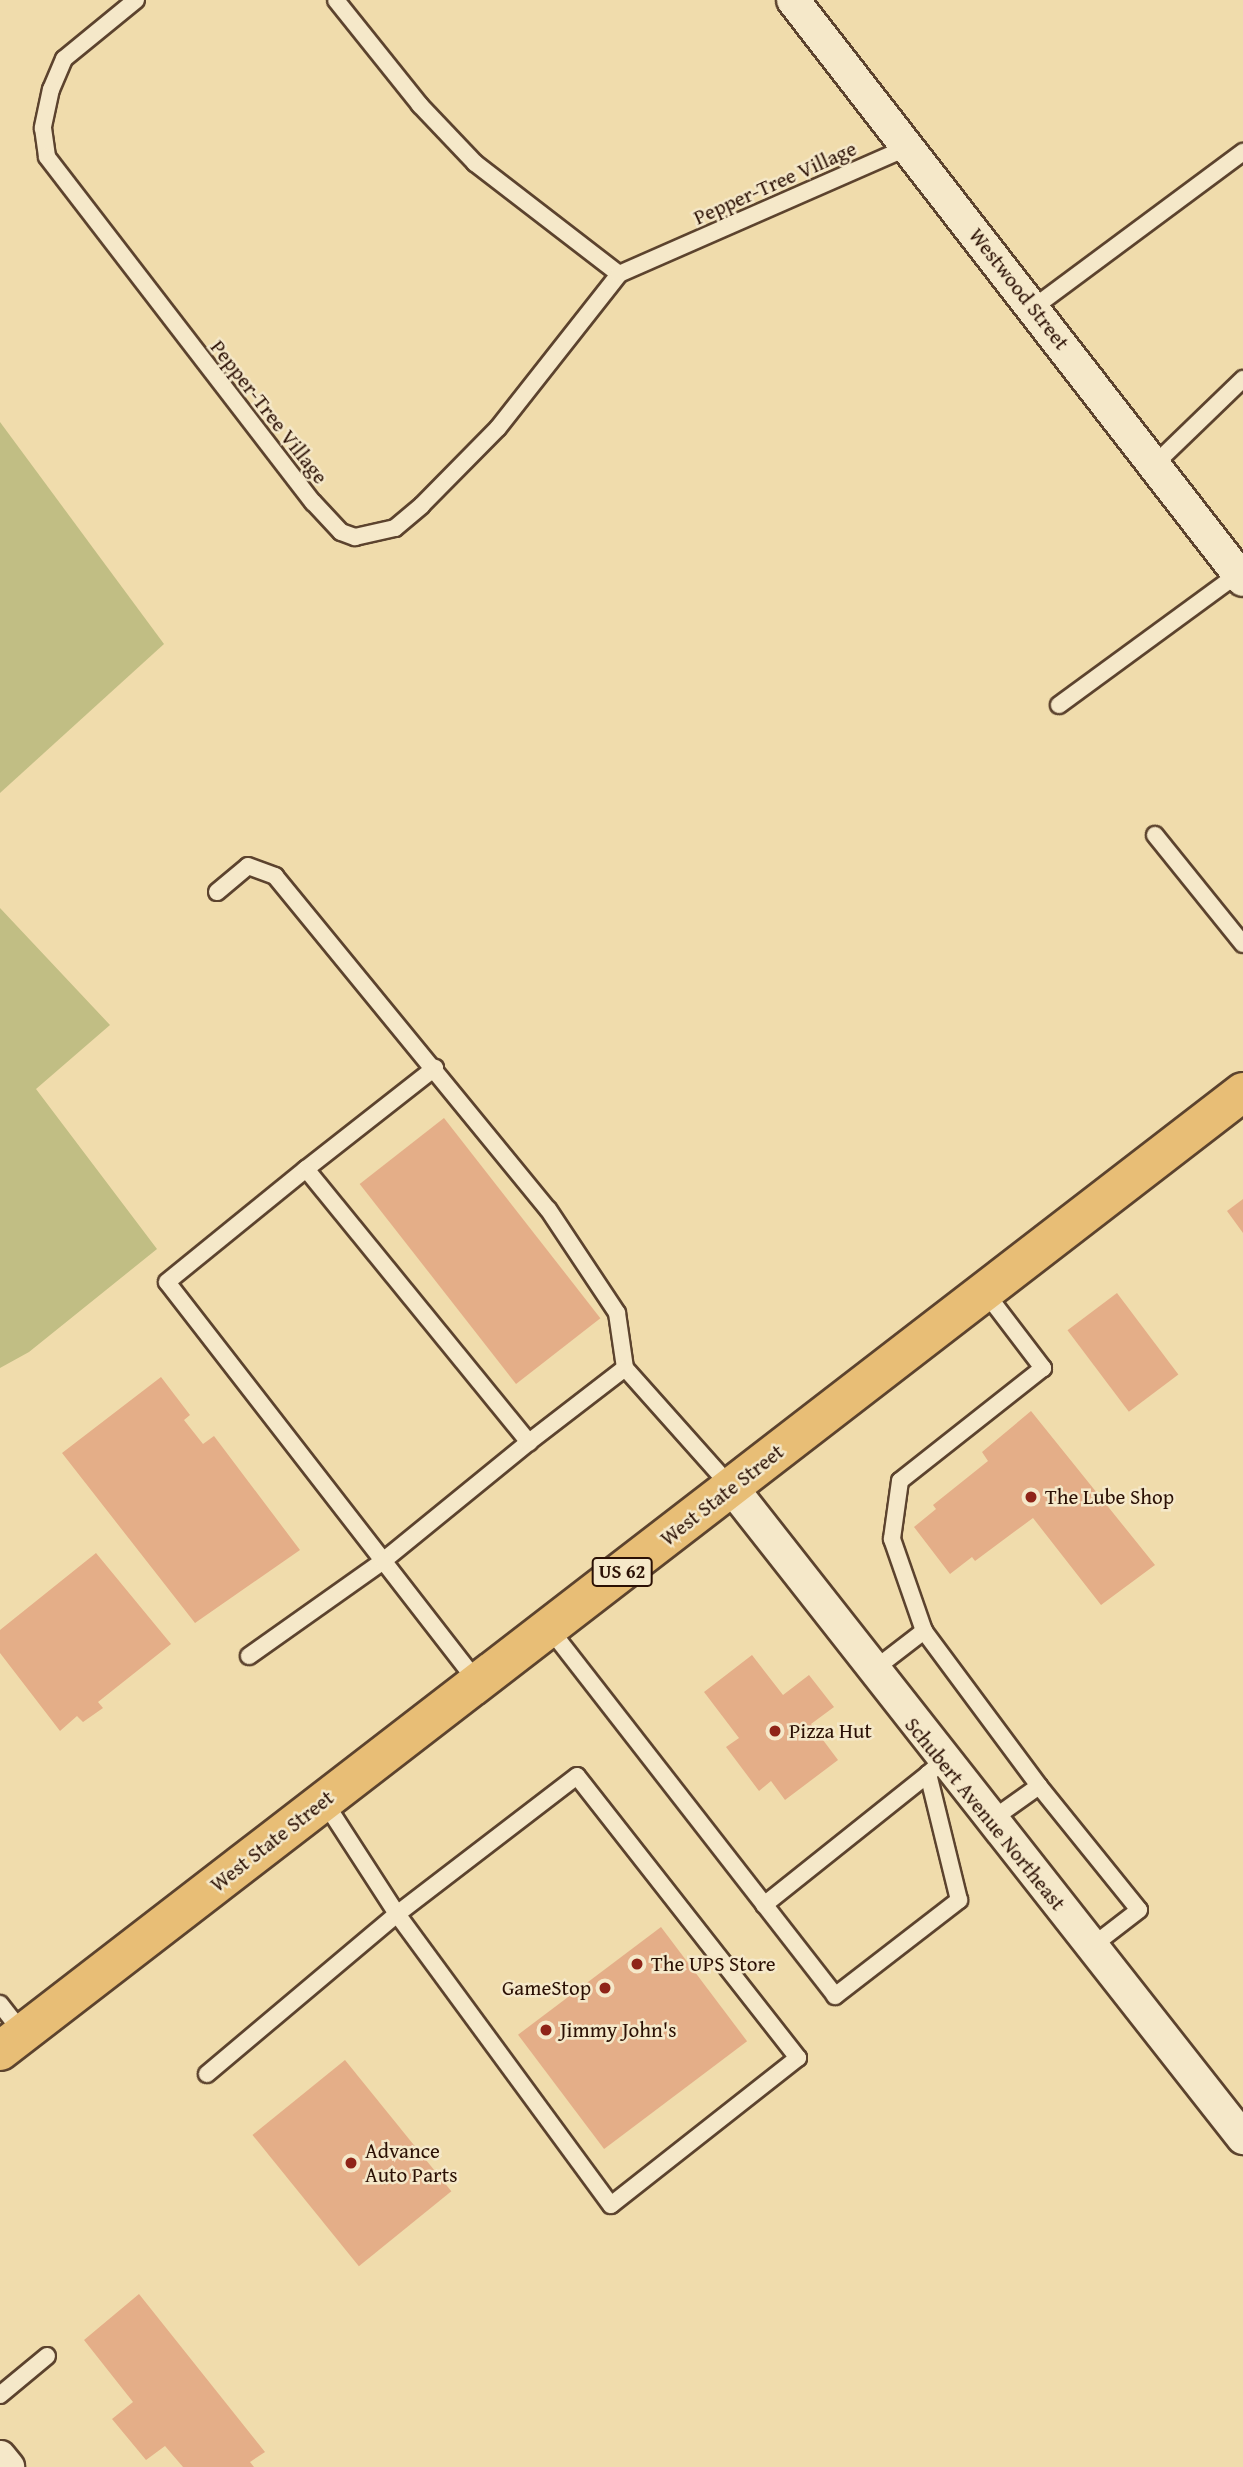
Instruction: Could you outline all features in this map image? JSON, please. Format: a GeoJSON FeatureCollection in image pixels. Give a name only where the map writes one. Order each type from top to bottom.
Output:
{"type":"FeatureCollection","features":[{"type":"Feature","properties":{"kind":"highway","name":"West State Street"},"geometry":{"type":"LineString","coordinates":[[8,2029],[324,1801],[1243,1092]]}},
{"type":"Feature","properties":{"kind":"street","name":"Westwood Street"},"geometry":{"type":"LineString","coordinates":[[808,5],[909,147],[1240,577]]}},
{"type":"Feature","properties":{"kind":"street","name":"Schubert Avenue Northeast"},"geometry":{"type":"LineString","coordinates":[[732,1488],[872,1671],[935,1767],[990,1821],[1243,2138]]}},
{"type":"Feature","properties":{"kind":"street"},"geometry":{"type":"LineString","coordinates":[[0,2457],[8,2467]]}},
{"type":"Feature","properties":{"kind":"lane","name":"Pepper-Tree Village"},"geometry":{"type":"LineString","coordinates":[[136,0],[64,59],[51,89],[43,128],[47,157],[313,502],[341,532],[355,537],[379,535],[422,505],[498,428],[619,274],[909,147]]}},
{"type":"Feature","properties":{"kind":"lane"},"geometry":{"type":"LineString","coordinates":[[336,0],[419,105],[475,163],[619,274]]}},
{"type":"Feature","properties":{"kind":"lane"},"geometry":{"type":"LineString","coordinates":[[1033,308],[1243,152]]}},
{"type":"Feature","properties":{"kind":"lane"},"geometry":{"type":"LineString","coordinates":[[1154,465],[1243,379]]}},
{"type":"Feature","properties":{"kind":"lane"},"geometry":{"type":"LineString","coordinates":[[1059,705],[1240,577]]}},
{"type":"Feature","properties":{"kind":"lane"},"geometry":{"type":"LineString","coordinates":[[1155,835],[1243,944]]}},
{"type":"Feature","properties":{"kind":"lane"},"geometry":{"type":"LineString","coordinates":[[217,892],[248,866],[275,876],[548,1209],[617,1313],[625,1368],[732,1488]]}},
{"type":"Feature","properties":{"kind":"lane"},"geometry":{"type":"LineString","coordinates":[[435,1068],[167,1282],[478,1683]]}},
{"type":"Feature","properties":{"kind":"lane"},"geometry":{"type":"LineString","coordinates":[[306,1169],[529,1442]]}},
{"type":"Feature","properties":{"kind":"lane"},"geometry":{"type":"LineString","coordinates":[[985,1292],[1043,1368],[900,1481],[892,1539],[924,1631],[1039,1786],[1139,1910],[1091,1947]]}},
{"type":"Feature","properties":{"kind":"lane"},"geometry":{"type":"LineString","coordinates":[[249,1656],[383,1561],[625,1368]]}},
{"type":"Feature","properties":{"kind":"lane"},"geometry":{"type":"LineString","coordinates":[[549,1628],[764,1905],[835,1996],[958,1900],[935,1767],[764,1905]]}},
{"type":"Feature","properties":{"kind":"lane"},"geometry":{"type":"LineString","coordinates":[[872,1671],[924,1631]]}},
{"type":"Feature","properties":{"kind":"lane"},"geometry":{"type":"LineString","coordinates":[[208,2074],[397,1914],[577,1776],[798,2059],[611,2205],[397,1914],[324,1801]]}},
{"type":"Feature","properties":{"kind":"lane"},"geometry":{"type":"LineString","coordinates":[[990,1821],[1039,1786]]}},
{"type":"Feature","properties":{"kind":"lane"},"geometry":{"type":"LineString","coordinates":[[0,2395],[47,2356]]}},
{"type":"Feature","properties":{"kind":"shaded area"},"geometry":{"type":"Polygon","coordinates":[[[0,422],[164,644],[0,793],[0,422]]]}},
{"type":"Feature","properties":{"kind":"shaded area"},"geometry":{"type":"Polygon","coordinates":[[[0,908],[110,1025],[36,1089],[157,1249],[29,1352],[0,1368],[0,908]]]}},
{"type":"Feature","properties":{"kind":"building"},"geometry":{"type":"Polygon","coordinates":[[[444,1118],[600,1318],[516,1384],[360,1184],[444,1118]]]}},
{"type":"Feature","properties":{"kind":"building"},"geometry":{"type":"Polygon","coordinates":[[[1243,1199],[1243,1233],[1227,1211],[1243,1199]]]}},
{"type":"Feature","properties":{"kind":"building"},"geometry":{"type":"Polygon","coordinates":[[[1117,1293],[1178,1374],[1129,1412],[1067,1330],[1117,1293]]]}},
{"type":"Feature","properties":{"kind":"building"},"geometry":{"type":"Polygon","coordinates":[[[161,1377],[190,1415],[184,1420],[203,1444],[214,1436],[300,1550],[195,1623],[62,1453],[161,1377]]]}},
{"type":"Feature","properties":{"kind":"building"},"geometry":{"type":"Polygon","coordinates":[[[1031,1411],[1155,1565],[1101,1605],[1033,1518],[975,1561],[972,1557],[950,1574],[914,1527],[936,1509],[933,1505],[988,1461],[982,1452],[1031,1411]]]}},
{"type":"Feature","properties":{"kind":"building"},"geometry":{"type":"Polygon","coordinates":[[[96,1553],[171,1644],[98,1702],[103,1708],[83,1722],[77,1716],[60,1731],[0,1653],[0,1630],[96,1553]]]}},
{"type":"Feature","properties":{"kind":"building","name":"Pizza Hut"},"geometry":{"type":"Polygon","coordinates":[[[752,1655],[783,1695],[809,1675],[834,1707],[811,1724],[838,1760],[785,1800],[771,1781],[759,1791],[726,1747],[739,1738],[704,1692],[752,1655]]]}},
{"type":"Feature","properties":{"kind":"building"},"geometry":{"type":"Polygon","coordinates":[[[661,1927],[747,2041],[604,2149],[518,2035],[661,1927]]]}},
{"type":"Feature","properties":{"kind":"building","name":"Advance Auto Parts"},"geometry":{"type":"Polygon","coordinates":[[[345,2060],[451,2191],[359,2266],[253,2135],[345,2060]]]}},
{"type":"Feature","properties":{"kind":"building"},"geometry":{"type":"Polygon","coordinates":[[[139,2294],[265,2452],[250,2462],[254,2467],[183,2467],[165,2446],[146,2460],[112,2419],[133,2402],[84,2340],[139,2294]]]}},
{"type":"Feature","properties":{"kind":"place","name":"The Lube Shop"},"geometry":{"type":"Point","coordinates":[1031,1497]}},
{"type":"Feature","properties":{"kind":"place","name":"Pizza Hut"},"geometry":{"type":"Point","coordinates":[775,1731]}},
{"type":"Feature","properties":{"kind":"place","name":"The UPS Store"},"geometry":{"type":"Point","coordinates":[637,1964]}},
{"type":"Feature","properties":{"kind":"place","name":"GameStop"},"geometry":{"type":"Point","coordinates":[605,1988]}},
{"type":"Feature","properties":{"kind":"place","name":"Jimmy John's"},"geometry":{"type":"Point","coordinates":[546,2030]}},
{"type":"Feature","properties":{"kind":"place","name":"Advance Auto Parts"},"geometry":{"type":"Point","coordinates":[351,2163]}}]}
